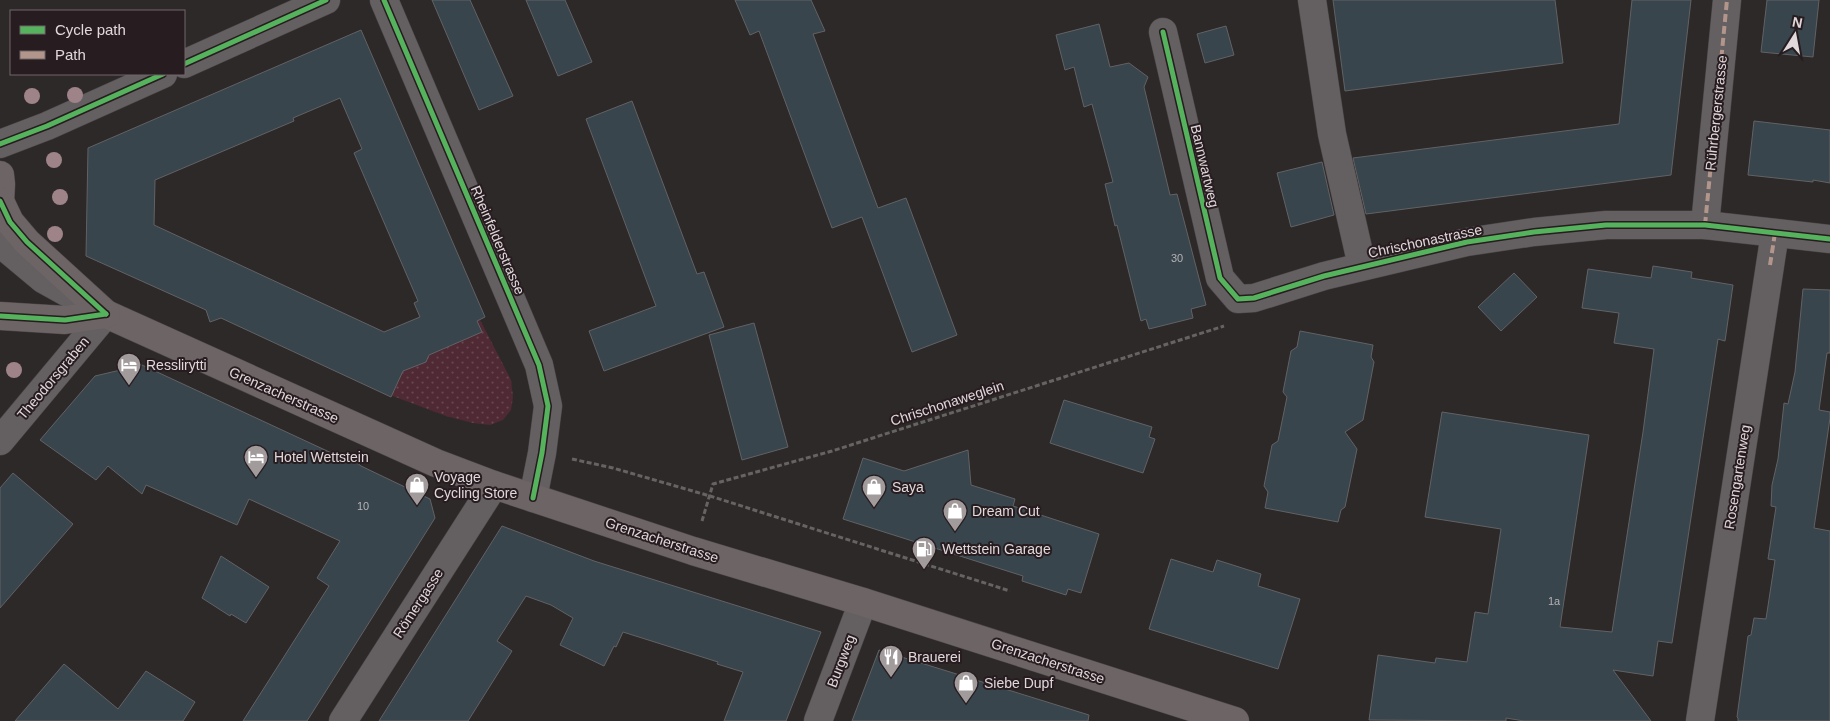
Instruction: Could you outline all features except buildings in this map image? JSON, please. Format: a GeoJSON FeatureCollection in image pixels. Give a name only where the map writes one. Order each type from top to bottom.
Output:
{"type":"FeatureCollection","features":[{"type":"Feature","properties":{"kind":"main road"},"geometry":{"type":"LineString","coordinates":[[0,175],[0,202]]}},
{"type":"Feature","properties":{"kind":"main road","name":"Grenzacherstrasse"},"geometry":{"type":"LineString","coordinates":[[0,202],[10,222],[27,242],[106,314],[436,464],[693,551],[863,602],[1235,721]]}},
{"type":"Feature","properties":{"kind":"main road"},"geometry":{"type":"LineString","coordinates":[[0,316],[65,320],[106,314]]}},
{"type":"Feature","properties":{"kind":"street"},"geometry":{"type":"LineString","coordinates":[[185,64],[326,0]]}},
{"type":"Feature","properties":{"kind":"street","name":"Rheinfelderstrasse"},"geometry":{"type":"LineString","coordinates":[[384,0],[539,365],[548,406],[542,453],[533,498]]}},
{"type":"Feature","properties":{"kind":"street"},"geometry":{"type":"LineString","coordinates":[[1312,0],[1332,134],[1362,266]]}},
{"type":"Feature","properties":{"kind":"street","name":"Rührbergerstrasse"},"geometry":{"type":"LineString","coordinates":[[1705,225],[1727,0]]}},
{"type":"Feature","properties":{"kind":"street","name":"Bannwartweg"},"geometry":{"type":"LineString","coordinates":[[1163,32],[1220,278],[1238,299]]}},
{"type":"Feature","properties":{"kind":"street"},"geometry":{"type":"LineString","coordinates":[[0,144],[47,126],[161,75]]}},
{"type":"Feature","properties":{"kind":"street","name":"Chrischonastrasse"},"geometry":{"type":"LineString","coordinates":[[1238,299],[1254,298],[1362,266],[1467,242],[1534,232],[1606,225],[1705,225],[1830,239]]}},
{"type":"Feature","properties":{"kind":"street","name":"Rosengartenweg"},"geometry":{"type":"LineString","coordinates":[[1700,721],[1775,234]]}},
{"type":"Feature","properties":{"kind":"street"},"geometry":{"type":"LineString","coordinates":[[0,243],[43,279],[106,314]]}},
{"type":"Feature","properties":{"kind":"street","name":"Theodorsgraben"},"geometry":{"type":"LineString","coordinates":[[0,441],[106,314]]}},
{"type":"Feature","properties":{"kind":"street","name":"Römergasse"},"geometry":{"type":"LineString","coordinates":[[343,721],[494,485]]}},
{"type":"Feature","properties":{"kind":"street","name":"Burgweg"},"geometry":{"type":"LineString","coordinates":[[818,721],[863,602]]}},
{"type":"Feature","properties":{"kind":"path"},"geometry":{"type":"LineString","coordinates":[[542,453],[613,468],[710,496],[1010,591]]}},
{"type":"Feature","properties":{"kind":"shaded area"},"geometry":{"type":"Polygon","coordinates":[[[478,316],[511,380],[513,397],[511,410],[503,420],[490,425],[473,423],[446,416],[390,395],[408,361],[478,316]]]}},
{"type":"Feature","properties":{"kind":"marked path"},"geometry":{"type":"LineString","coordinates":[[1705,225],[1727,0]]}},
{"type":"Feature","properties":{"kind":"marked path"},"geometry":{"type":"LineString","coordinates":[[1770,265],[1775,233]]}},
{"type":"Feature","properties":{"kind":"cycle path"},"geometry":{"type":"LineString","coordinates":[[185,64],[326,0]]}},
{"type":"Feature","properties":{"kind":"cycle path"},"geometry":{"type":"LineString","coordinates":[[384,0],[539,365],[548,406],[542,453],[533,498]]}},
{"type":"Feature","properties":{"kind":"cycle path"},"geometry":{"type":"LineString","coordinates":[[1163,32],[1220,278],[1238,299],[1254,298],[1324,276],[1467,242],[1534,232],[1606,225],[1705,225],[1830,239]]}},
{"type":"Feature","properties":{"kind":"cycle path"},"geometry":{"type":"LineString","coordinates":[[0,144],[47,126],[161,75]]}},
{"type":"Feature","properties":{"kind":"cycle path"},"geometry":{"type":"LineString","coordinates":[[0,201],[10,222],[27,242],[106,314]]}},
{"type":"Feature","properties":{"kind":"cycle path"},"geometry":{"type":"LineString","coordinates":[[0,316],[65,320],[106,314]]}},
{"type":"Feature","properties":{"kind":"place","name":"Resslirytti"},"geometry":{"type":"Point","coordinates":[129,386]}},
{"type":"Feature","properties":{"kind":"place","name":"Hotel Wettstein"},"geometry":{"type":"Point","coordinates":[256,478]}},
{"type":"Feature","properties":{"kind":"place","name":"Voyage Cycling Store"},"geometry":{"type":"Point","coordinates":[417,506]}},
{"type":"Feature","properties":{"kind":"place","name":"Saya"},"geometry":{"type":"Point","coordinates":[874,508]}},
{"type":"Feature","properties":{"kind":"place","name":"Dream Cut"},"geometry":{"type":"Point","coordinates":[955,532]}},
{"type":"Feature","properties":{"kind":"place","name":"Wettstein Garage"},"geometry":{"type":"Point","coordinates":[924,570]}},
{"type":"Feature","properties":{"kind":"place","name":"Brauerei"},"geometry":{"type":"Point","coordinates":[891,678]}},
{"type":"Feature","properties":{"kind":"place","name":"Siebe Dupf"},"geometry":{"type":"Point","coordinates":[966,704]}}]}
